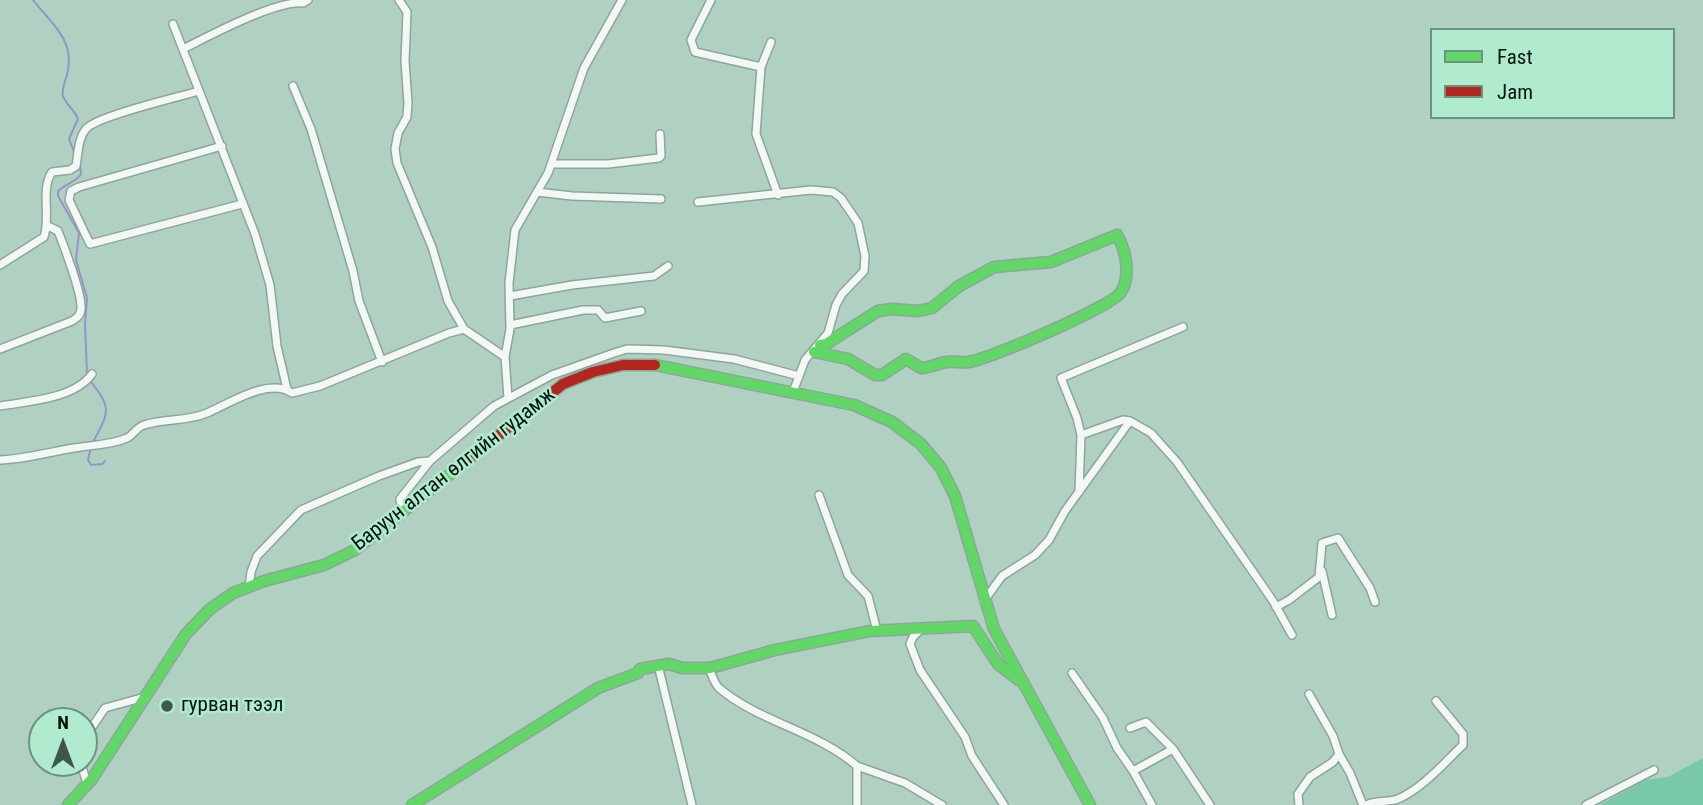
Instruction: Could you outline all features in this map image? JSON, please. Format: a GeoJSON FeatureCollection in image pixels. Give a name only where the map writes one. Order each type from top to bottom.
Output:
{"type":"FeatureCollection","features":[{"type":"Feature","properties":{"kind":"main road"},"geometry":{"type":"LineString","coordinates":[[1117,235],[1123,245],[1127,275],[1121,292],[1115,298],[1081,318],[970,362],[945,362],[921,368],[906,359],[882,374],[875,375],[848,359],[817,348],[878,311],[918,311],[932,308],[960,286],[995,267],[1051,262],[1117,235]]}},
{"type":"Feature","properties":{"kind":"main road","name":"Баруун алтан өлгийн гудамж"},"geometry":{"type":"LineString","coordinates":[[68,805],[87,784],[186,634],[210,609],[233,593],[324,565],[355,550],[564,384],[623,365],[655,365],[854,405],[883,415],[905,430],[935,458],[946,473],[962,510],[984,601],[994,629],[1020,680]]}},
{"type":"Feature","properties":{"kind":"main road"},"geometry":{"type":"LineString","coordinates":[[412,805],[598,688],[638,673],[640,669],[658,665],[709,668],[775,650],[877,631],[973,626],[1007,674],[1020,680],[1090,805]]}},
{"type":"Feature","properties":{"kind":"street"},"geometry":{"type":"LineString","coordinates":[[183,49],[236,20],[274,4],[292,0],[303,3],[308,0]]}},
{"type":"Feature","properties":{"kind":"street"},"geometry":{"type":"LineString","coordinates":[[400,0],[407,12],[404,61],[408,103],[407,117],[398,133],[395,149],[397,163],[432,247],[448,301],[464,329],[505,357]]}},
{"type":"Feature","properties":{"kind":"street"},"geometry":{"type":"LineString","coordinates":[[508,398],[505,357],[510,325],[511,256],[515,230],[551,164],[584,68],[622,0]]}},
{"type":"Feature","properties":{"kind":"street"},"geometry":{"type":"LineString","coordinates":[[711,0],[691,40],[695,52],[761,67]]}},
{"type":"Feature","properties":{"kind":"street"},"geometry":{"type":"LineString","coordinates":[[173,24],[255,234],[270,285],[277,346],[287,389]]}},
{"type":"Feature","properties":{"kind":"street"},"geometry":{"type":"LineString","coordinates":[[771,42],[761,67],[756,134],[778,195]]}},
{"type":"Feature","properties":{"kind":"street"},"geometry":{"type":"LineString","coordinates":[[293,86],[311,130],[354,271],[359,301],[382,362]]}},
{"type":"Feature","properties":{"kind":"street"},"geometry":{"type":"LineString","coordinates":[[0,265],[44,237],[48,226],[46,180],[52,172],[70,170],[76,166],[82,136],[87,127],[104,119],[200,91]]}},
{"type":"Feature","properties":{"kind":"street"},"geometry":{"type":"LineString","coordinates":[[551,164],[608,164],[659,158],[660,134]]}},
{"type":"Feature","properties":{"kind":"street"},"geometry":{"type":"LineString","coordinates":[[222,146],[79,187],[71,191],[69,200],[90,244],[242,204]]}},
{"type":"Feature","properties":{"kind":"street"},"geometry":{"type":"LineString","coordinates":[[698,202],[811,190],[833,192],[848,207],[862,233],[866,264],[864,271],[842,294],[831,326],[806,360],[793,392]]}},
{"type":"Feature","properties":{"kind":"street"},"geometry":{"type":"LineString","coordinates":[[537,191],[621,199],[661,199]]}},
{"type":"Feature","properties":{"kind":"street"},"geometry":{"type":"LineString","coordinates":[[0,349],[72,321],[79,317],[81,312],[80,300],[58,231],[48,226]]}},
{"type":"Feature","properties":{"kind":"street"},"geometry":{"type":"LineString","coordinates":[[510,296],[572,285],[654,276],[668,266]]}},
{"type":"Feature","properties":{"kind":"street"},"geometry":{"type":"LineString","coordinates":[[510,325],[583,310],[598,310],[605,317],[641,311]]}},
{"type":"Feature","properties":{"kind":"street"},"geometry":{"type":"LineString","coordinates":[[1079,492],[1081,435],[1061,378],[1183,327]]}},
{"type":"Feature","properties":{"kind":"street"},"geometry":{"type":"LineString","coordinates":[[0,460],[102,445],[128,437],[143,425],[178,418],[186,420],[208,413],[243,395],[272,388],[287,389],[292,393],[320,386],[449,332],[464,329]]}},
{"type":"Feature","properties":{"kind":"street"},"geometry":{"type":"LineString","coordinates":[[402,512],[400,499],[430,461],[494,406],[552,375],[627,349],[655,349],[733,359],[799,376]]}},
{"type":"Feature","properties":{"kind":"street"},"geometry":{"type":"LineString","coordinates":[[0,406],[69,391],[84,384],[92,374]]}},
{"type":"Feature","properties":{"kind":"street"},"geometry":{"type":"LineString","coordinates":[[1081,435],[1123,420],[1151,433],[1177,462],[1276,607],[1292,635]]}},
{"type":"Feature","properties":{"kind":"street"},"geometry":{"type":"LineString","coordinates":[[984,601],[1002,576],[1035,555],[1049,540],[1079,492],[1130,421]]}},
{"type":"Feature","properties":{"kind":"street"},"geometry":{"type":"LineString","coordinates":[[249,587],[257,556],[301,510],[349,488],[418,462],[430,461]]}},
{"type":"Feature","properties":{"kind":"street"},"geometry":{"type":"LineString","coordinates":[[820,495],[848,575],[868,597],[877,631]]}},
{"type":"Feature","properties":{"kind":"street"},"geometry":{"type":"LineString","coordinates":[[1276,607],[1319,577],[1322,543],[1338,538],[1370,588],[1375,602]]}},
{"type":"Feature","properties":{"kind":"street"},"geometry":{"type":"LineString","coordinates":[[1320,568],[1332,615]]}},
{"type":"Feature","properties":{"kind":"street"},"geometry":{"type":"LineString","coordinates":[[922,629],[910,644],[920,670],[965,737],[972,756],[1004,805]]}},
{"type":"Feature","properties":{"kind":"street"},"geometry":{"type":"LineString","coordinates":[[658,665],[692,805]]}},
{"type":"Feature","properties":{"kind":"street"},"geometry":{"type":"LineString","coordinates":[[709,668],[716,686],[747,706],[841,753],[857,766],[905,783],[942,805]]}},
{"type":"Feature","properties":{"kind":"street"},"geometry":{"type":"LineString","coordinates":[[1072,673],[1103,718],[1116,748],[1152,805]]}},
{"type":"Feature","properties":{"kind":"street"},"geometry":{"type":"LineString","coordinates":[[1309,694],[1333,736],[1364,805],[1377,799],[1396,800],[1420,784],[1463,745],[1463,734],[1436,701]]}},
{"type":"Feature","properties":{"kind":"street"},"geometry":{"type":"LineString","coordinates":[[98,718],[105,708],[145,696]]}},
{"type":"Feature","properties":{"kind":"street"},"geometry":{"type":"LineString","coordinates":[[1130,728],[1146,722],[1173,749],[1210,805]]}},
{"type":"Feature","properties":{"kind":"street"},"geometry":{"type":"LineString","coordinates":[[1133,771],[1173,749]]}},
{"type":"Feature","properties":{"kind":"street"},"geometry":{"type":"LineString","coordinates":[[1299,805],[1298,794],[1311,777],[1333,762],[1339,754]]}},
{"type":"Feature","properties":{"kind":"street"},"geometry":{"type":"LineString","coordinates":[[857,766],[857,805]]}},
{"type":"Feature","properties":{"kind":"street"},"geometry":{"type":"LineString","coordinates":[[1586,805],[1654,770]]}},
{"type":"Feature","properties":{"kind":"street"},"geometry":{"type":"LineString","coordinates":[[85,777],[87,784]]}},
{"type":"Feature","properties":{"kind":"green space"},"geometry":{"type":"Polygon","coordinates":[[[1703,758],[1703,805],[1599,805],[1645,780],[1668,777],[1703,758]]]}},
{"type":"Feature","properties":{"kind":"waterway"},"geometry":{"type":"LineString","coordinates":[[33,0],[59,32],[67,49],[69,59],[63,93],[64,99],[78,119],[69,139],[74,152]]}},
{"type":"Feature","properties":{"kind":"waterway"},"geometry":{"type":"LineString","coordinates":[[80,163],[81,174],[58,191],[58,196],[79,233],[76,260],[87,298],[87,374]]}},
{"type":"Feature","properties":{"kind":"waterway"},"geometry":{"type":"LineString","coordinates":[[89,379],[102,397],[106,410],[103,423],[93,442]]}},
{"type":"Feature","properties":{"kind":"waterway"},"geometry":{"type":"LineString","coordinates":[[91,447],[88,460],[91,465],[105,461]]}},
{"type":"Feature","properties":{"kind":"traffic: fast"},"geometry":{"type":"LineString","coordinates":[[814,352],[848,359],[875,375],[882,375],[906,359],[921,368],[981,359],[1049,332],[1113,299],[1121,292],[1126,278],[1123,248],[1117,235],[1051,262],[994,267],[959,286],[932,308],[918,311],[878,311],[826,344],[820,345]]}},
{"type":"Feature","properties":{"kind":"traffic: fast"},"geometry":{"type":"LineString","coordinates":[[655,365],[854,405],[892,422],[921,444],[941,468],[955,496],[994,629],[1090,805]]}},
{"type":"Feature","properties":{"kind":"traffic: fast"},"geometry":{"type":"LineString","coordinates":[[68,805],[92,779],[186,634],[210,609],[233,593],[264,581],[324,565],[355,550],[459,467]]}},
{"type":"Feature","properties":{"kind":"traffic: fast"},"geometry":{"type":"LineString","coordinates":[[412,805],[598,688],[638,673],[640,669],[669,664],[682,668],[710,668],[775,650],[870,631],[973,626],[998,664],[1019,680]]}},
{"type":"Feature","properties":{"kind":"traffic: jam"},"geometry":{"type":"LineString","coordinates":[[459,467],[563,384],[593,372],[623,365],[655,365]]}},
{"type":"Feature","properties":{"kind":"place","name":"гурван тээл"},"geometry":{"type":"Point","coordinates":[167,706]}}]}
